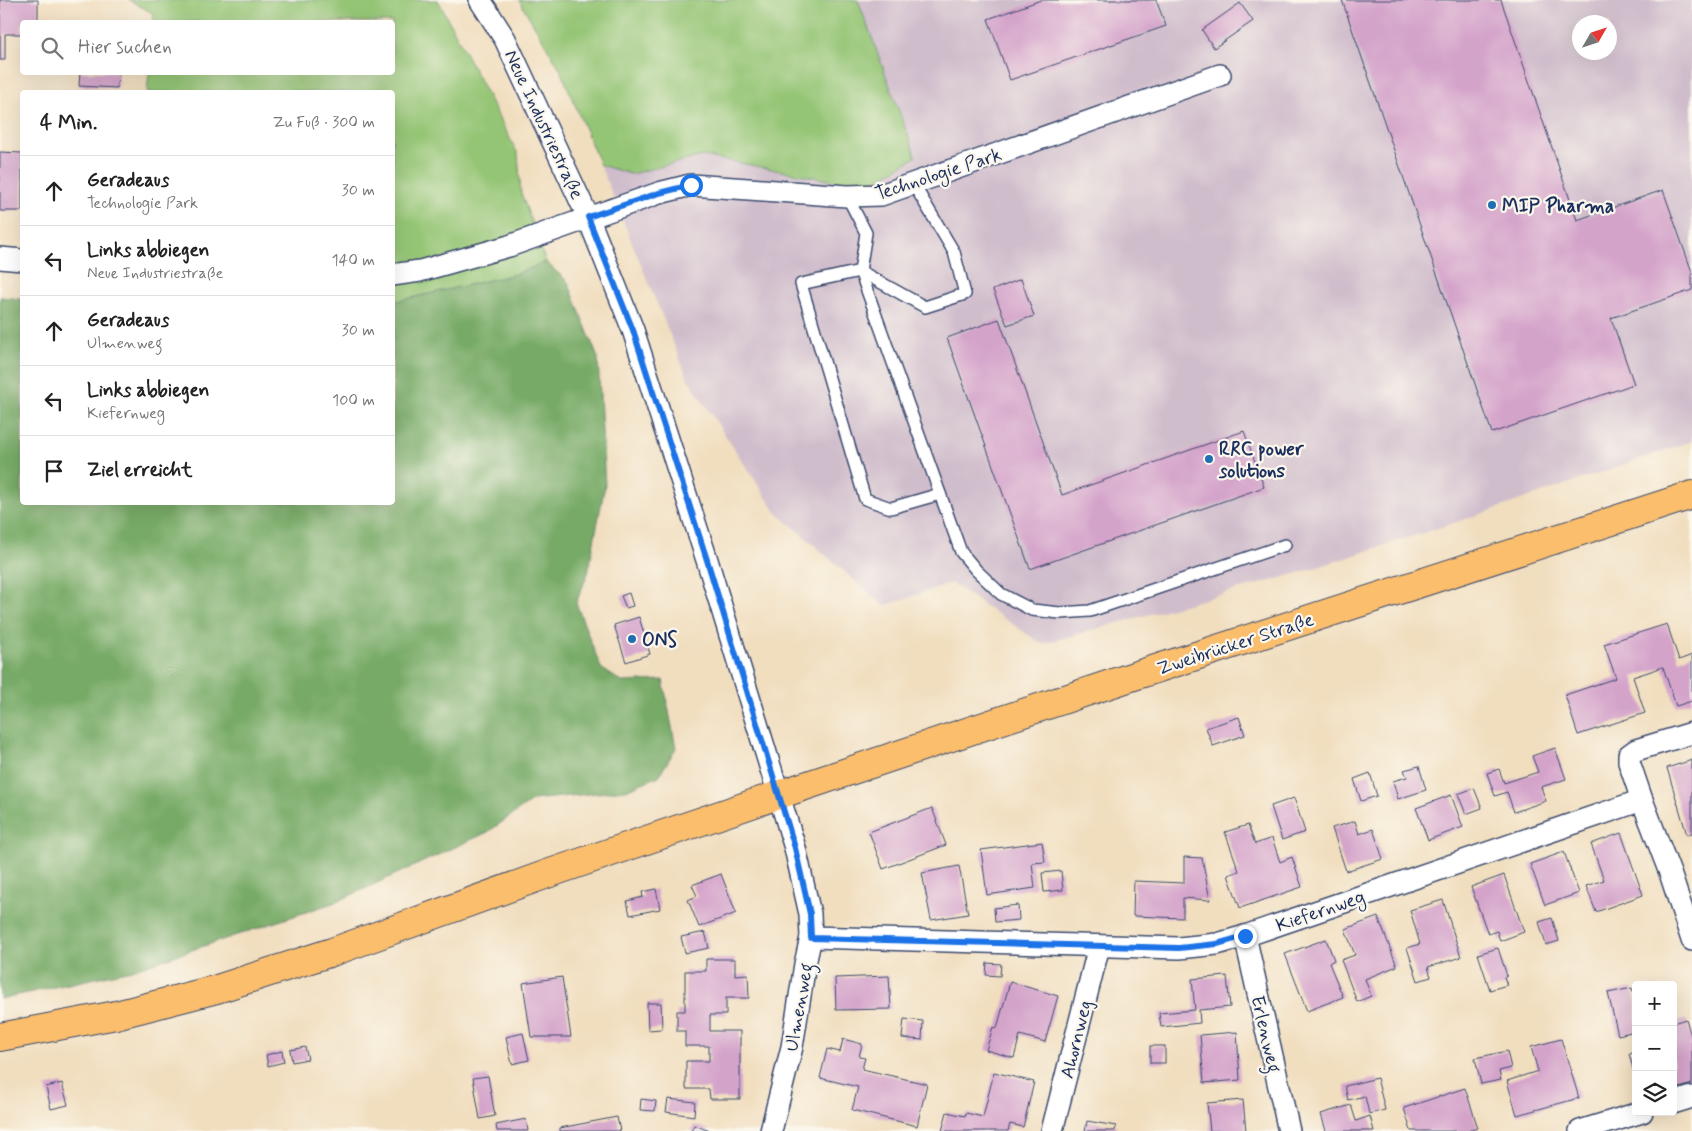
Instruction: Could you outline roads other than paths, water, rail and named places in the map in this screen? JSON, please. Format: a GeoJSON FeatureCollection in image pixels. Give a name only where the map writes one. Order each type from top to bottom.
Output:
{"type":"FeatureCollection","features":[{"type":"Feature","properties":{"kind":"main road","name":"Zweibrücker Straße"},"geometry":{"type":"LineString","coordinates":[[0,1038],[116,1015],[217,989],[332,952],[778,795],[1153,670],[1692,495]]}},
{"type":"Feature","properties":{"kind":"street","name":"Neue Industriestraße"},"geometry":{"type":"LineString","coordinates":[[480,0],[505,39],[588,217],[633,330],[707,560],[778,795]]}},
{"type":"Feature","properties":{"kind":"street","name":"Technologie Park"},"geometry":{"type":"LineString","coordinates":[[395,275],[420,271],[509,246],[659,193],[691,185],[847,196],[881,195],[914,185],[1220,74]]}},
{"type":"Feature","properties":{"kind":"street"},"geometry":{"type":"LineString","coordinates":[[0,258],[20,260]]}},
{"type":"Feature","properties":{"kind":"street"},"geometry":{"type":"LineString","coordinates":[[1692,733],[1636,750],[1629,755],[1629,762],[1670,873],[1692,940]]}},
{"type":"Feature","properties":{"kind":"street","name":"Ulmenweg"},"geometry":{"type":"LineString","coordinates":[[771,1131],[792,1047],[811,938],[810,914],[804,885],[795,848],[778,795]]}},
{"type":"Feature","properties":{"kind":"street","name":"Kiefernweg"},"geometry":{"type":"LineString","coordinates":[[811,938],[1179,948],[1217,944],[1642,800]]}},
{"type":"Feature","properties":{"kind":"street","name":"Erlenweg"},"geometry":{"type":"LineString","coordinates":[[1245,936],[1289,1131]]}},
{"type":"Feature","properties":{"kind":"street","name":"Ahornweg"},"geometry":{"type":"LineString","coordinates":[[1052,1131],[1099,946]]}},
{"type":"Feature","properties":{"kind":"street"},"geometry":{"type":"LineString","coordinates":[[1677,1102],[1692,1097]]}},
{"type":"Feature","properties":{"kind":"street"},"geometry":{"type":"LineString","coordinates":[[1580,1131],[1632,1115]]}},
{"type":"Feature","properties":{"kind":"lane"},"geometry":{"type":"LineString","coordinates":[[914,185],[954,252],[965,294],[925,307],[860,271],[801,284],[865,499],[891,508],[940,494]]}},
{"type":"Feature","properties":{"kind":"lane"},"geometry":{"type":"LineString","coordinates":[[847,196],[866,233],[860,271],[961,552],[976,570],[1001,594],[1032,610],[1060,613],[1090,611],[1284,545]]}},
{"type":"Feature","properties":{"kind":"place","name":"MIP Pharma"},"geometry":{"type":"Point","coordinates":[1492,205]}},
{"type":"Feature","properties":{"kind":"place","name":"RRC power solutions"},"geometry":{"type":"Point","coordinates":[1209,459]}},
{"type":"Feature","properties":{"kind":"place","name":"ONS"},"geometry":{"type":"Point","coordinates":[632,639]}}]}
